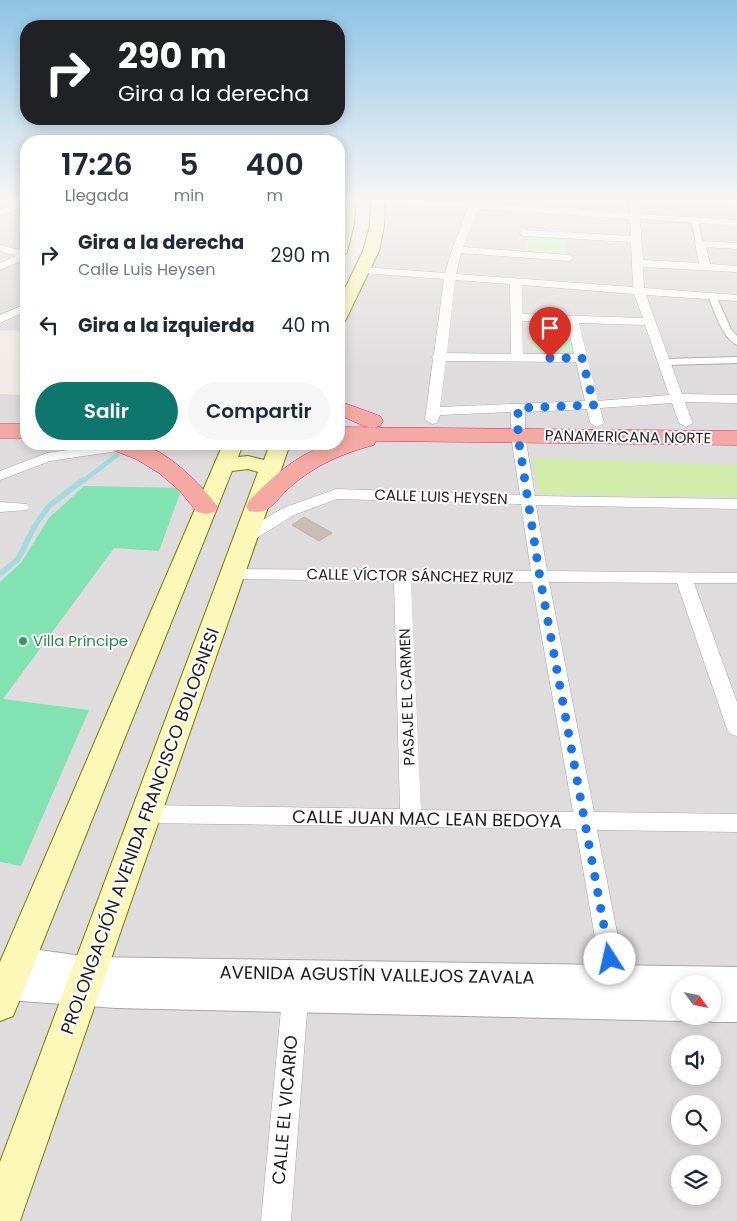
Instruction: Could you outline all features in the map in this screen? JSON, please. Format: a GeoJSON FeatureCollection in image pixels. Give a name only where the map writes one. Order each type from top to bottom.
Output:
{"type":"FeatureCollection","features":[{"type":"Feature","properties":{"kind":"highway"},"geometry":{"type":"LineString","coordinates":[[345,410],[381,428]]}},
{"type":"Feature","properties":{"kind":"highway","name":"PANAMERICANA NORTE"},"geometry":{"type":"LineString","coordinates":[[345,422],[381,428],[518,422],[595,414],[686,423],[737,424]]}},
{"type":"Feature","properties":{"kind":"highway","name":"PANAMERICANA NORTE"},"geometry":{"type":"LineString","coordinates":[[345,433],[381,428],[432,416],[737,438]]}},
{"type":"Feature","properties":{"kind":"highway"},"geometry":{"type":"LineString","coordinates":[[0,418],[20,418]]}},
{"type":"Feature","properties":{"kind":"highway"},"geometry":{"type":"LineString","coordinates":[[345,447],[381,428]]}},
{"type":"Feature","properties":{"kind":"highway"},"geometry":{"type":"LineString","coordinates":[[0,431],[20,431]]}},
{"type":"Feature","properties":{"kind":"highway"},"geometry":{"type":"LineString","coordinates":[[134,450],[151,457],[173,471],[192,488],[206,507]]}},
{"type":"Feature","properties":{"kind":"highway"},"geometry":{"type":"LineString","coordinates":[[258,506],[279,484],[312,460],[338,450]]}},
{"type":"Feature","properties":{"kind":"main road"},"geometry":{"type":"LineString","coordinates":[[345,305],[368,258]]}},
{"type":"Feature","properties":{"kind":"main road","name":"PROLONGACIÓN AVENIDA FRANCISCO BOLOGNESI"},"geometry":{"type":"LineString","coordinates":[[0,1218],[278,450]]}},
{"type":"Feature","properties":{"kind":"main road"},"geometry":{"type":"LineString","coordinates":[[9,983],[228,456],[238,463],[253,463],[270,471]]}},
{"type":"Feature","properties":{"kind":"street"},"geometry":{"type":"LineString","coordinates":[[0,267],[20,258]]}},
{"type":"Feature","properties":{"kind":"street"},"geometry":{"type":"LineString","coordinates":[[432,416],[438,357],[450,276],[455,258]]}},
{"type":"Feature","properties":{"kind":"street"},"geometry":{"type":"LineString","coordinates":[[530,258],[567,272],[639,291],[737,298]]}},
{"type":"Feature","properties":{"kind":"street"},"geometry":{"type":"LineString","coordinates":[[567,272],[569,258]]}},
{"type":"Feature","properties":{"kind":"street"},"geometry":{"type":"LineString","coordinates":[[638,258],[639,291],[666,362],[686,423]]}},
{"type":"Feature","properties":{"kind":"street"},"geometry":{"type":"LineString","coordinates":[[703,258],[705,267]]}},
{"type":"Feature","properties":{"kind":"street"},"geometry":{"type":"LineString","coordinates":[[638,263],[737,269]]}},
{"type":"Feature","properties":{"kind":"street"},"geometry":{"type":"LineString","coordinates":[[363,270],[516,282],[567,272]]}},
{"type":"Feature","properties":{"kind":"street"},"geometry":{"type":"LineString","coordinates":[[516,282],[517,357]]}},
{"type":"Feature","properties":{"kind":"street"},"geometry":{"type":"LineString","coordinates":[[712,296],[727,329],[737,342]]}},
{"type":"Feature","properties":{"kind":"street"},"geometry":{"type":"LineString","coordinates":[[0,304],[20,308]]}},
{"type":"Feature","properties":{"kind":"street"},"geometry":{"type":"LineString","coordinates":[[0,319],[20,310]]}},
{"type":"Feature","properties":{"kind":"street"},"geometry":{"type":"LineString","coordinates":[[516,317],[650,322]]}},
{"type":"Feature","properties":{"kind":"street"},"geometry":{"type":"LineString","coordinates":[[572,320],[595,414],[678,398],[737,398]]}},
{"type":"Feature","properties":{"kind":"street"},"geometry":{"type":"LineString","coordinates":[[438,357],[582,358]]}},
{"type":"Feature","properties":{"kind":"street"},"geometry":{"type":"LineString","coordinates":[[666,362],[737,360]]}},
{"type":"Feature","properties":{"kind":"street"},"geometry":{"type":"LineString","coordinates":[[518,422],[540,578],[616,992]]}},
{"type":"Feature","properties":{"kind":"street"},"geometry":{"type":"LineString","coordinates":[[0,476],[47,457],[91,450]]}},
{"type":"Feature","properties":{"kind":"street","name":"CALLE LUIS HEYSEN"},"geometry":{"type":"LineString","coordinates":[[246,538],[261,526],[284,514],[312,501],[336,494],[737,504]]}},
{"type":"Feature","properties":{"kind":"street"},"geometry":{"type":"LineString","coordinates":[[0,506],[22,507]]}},
{"type":"Feature","properties":{"kind":"street","name":"CALLE VÍCTOR SÁNCHEZ RUIZ"},"geometry":{"type":"LineString","coordinates":[[233,574],[540,578],[737,578]]}},
{"type":"Feature","properties":{"kind":"street","name":"PASAJE EL CARMEN"},"geometry":{"type":"LineString","coordinates":[[402,576],[412,818]]}},
{"type":"Feature","properties":{"kind":"street"},"geometry":{"type":"LineString","coordinates":[[684,578],[737,729]]}},
{"type":"Feature","properties":{"kind":"street","name":"CALLE JUAN MAC LEAN BEDOYA"},"geometry":{"type":"LineString","coordinates":[[146,814],[737,823]]}},
{"type":"Feature","properties":{"kind":"street","name":"AVENIDA AGUSTÍN VALLEJOS ZAVALA"},"geometry":{"type":"LineString","coordinates":[[85,982],[295,999],[616,992],[737,981]]}},
{"type":"Feature","properties":{"kind":"street","name":"AVENIDA AGUSTÍN VALLEJOS ZAVALA"},"geometry":{"type":"LineString","coordinates":[[9,983],[85,982],[616,992],[671,1005]]}},
{"type":"Feature","properties":{"kind":"street","name":"CALLE EL VICARIO"},"geometry":{"type":"LineString","coordinates":[[276,1221],[295,999]]}},
{"type":"Feature","properties":{"kind":"street"},"geometry":{"type":"LineString","coordinates":[[721,1008],[737,1008]]}},
{"type":"Feature","properties":{"kind":"shaded area"},"geometry":{"type":"Polygon","coordinates":[[[0,258],[20,258],[20,330],[0,331],[0,258]]]}},
{"type":"Feature","properties":{"kind":"shaded area"},"geometry":{"type":"Polygon","coordinates":[[[370,258],[737,258],[737,1221],[0,1221],[0,394],[20,395],[20,450],[345,450],[345,411],[360,412],[345,405],[345,315],[370,258]]]}},
{"type":"Feature","properties":{"kind":"green space"},"geometry":{"type":"Polygon","coordinates":[[[532,321],[566,321],[573,351],[533,350],[532,321]]]}},
{"type":"Feature","properties":{"kind":"green space"},"geometry":{"type":"Polygon","coordinates":[[[532,458],[737,465],[737,497],[539,494],[532,458]]]}},
{"type":"Feature","properties":{"kind":"green space","name":"Villa Príncipe"},"geometry":{"type":"Polygon","coordinates":[[[84,486],[182,488],[159,551],[114,548],[3,699],[89,710],[21,866],[0,862],[0,582],[21,563],[49,518],[84,486]]]}},
{"type":"Feature","properties":{"kind":"building"},"geometry":{"type":"Polygon","coordinates":[[[304,517],[332,533],[319,541],[292,525],[304,517]]]}},
{"type":"Feature","properties":{"kind":"waterway"},"geometry":{"type":"LineString","coordinates":[[82,482],[117,455]]}},
{"type":"Feature","properties":{"kind":"waterway"},"geometry":{"type":"LineString","coordinates":[[0,574],[18,559],[36,524],[49,506],[83,480]]}},
{"type":"Feature","properties":{"kind":"place","name":"Villa Príncipe"},"geometry":{"type":"Point","coordinates":[23,641]}},
{"type":"Feature","properties":{"kind":"route"},"geometry":{"type":"LineString","coordinates":[[550,358],[582,358],[594,405],[518,408],[518,436],[540,578],[610,959]]}}]}
